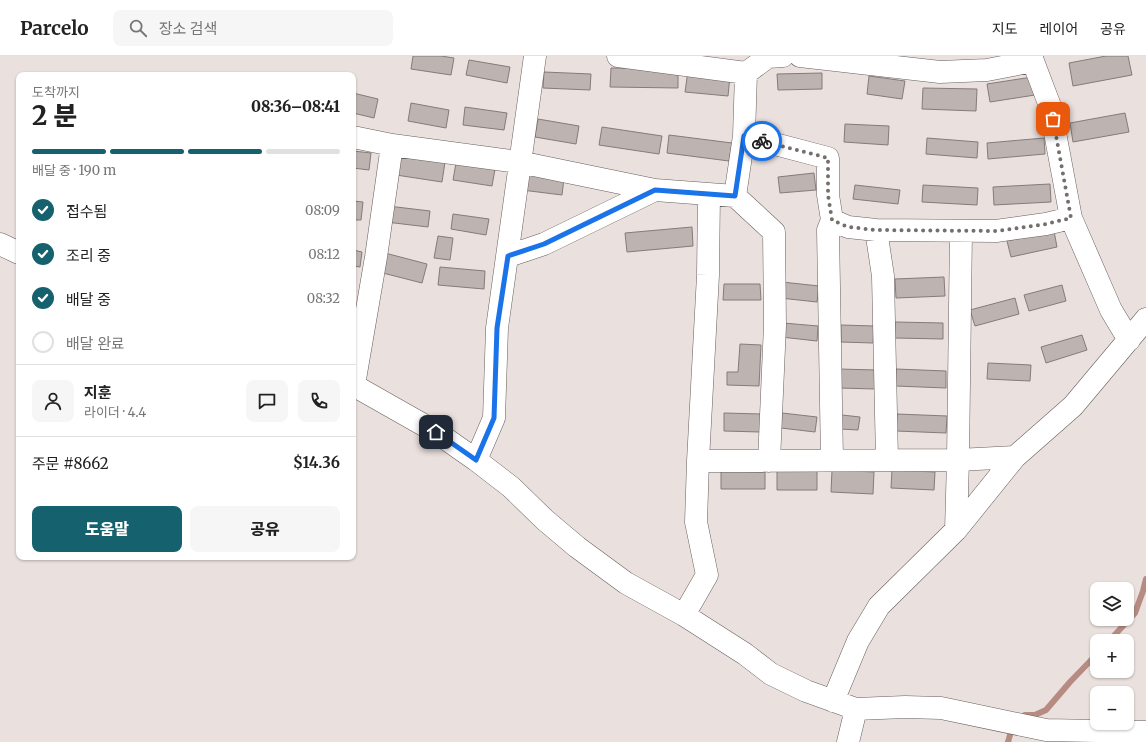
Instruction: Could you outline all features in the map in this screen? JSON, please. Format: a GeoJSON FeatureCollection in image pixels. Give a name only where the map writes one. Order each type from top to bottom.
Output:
{"type":"FeatureCollection","features":[{"type":"Feature","properties":{"kind":"street"},"geometry":{"type":"LineString","coordinates":[[476,460],[494,418],[497,328],[535,56]]}},
{"type":"Feature","properties":{"kind":"street"},"geometry":{"type":"LineString","coordinates":[[618,56],[746,72],[768,58],[783,56]]}},
{"type":"Feature","properties":{"kind":"street"},"geometry":{"type":"LineString","coordinates":[[800,56],[940,72],[987,70],[1032,59],[1050,106],[1071,218],[1111,310],[1129,340]]}},
{"type":"Feature","properties":{"kind":"street"},"geometry":{"type":"LineString","coordinates":[[735,196],[744,136],[746,72]]}},
{"type":"Feature","properties":{"kind":"street"},"geometry":{"type":"LineString","coordinates":[[744,136],[828,158],[828,195],[832,220],[828,230],[832,460]]}},
{"type":"Feature","properties":{"kind":"street"},"geometry":{"type":"LineString","coordinates":[[356,138],[392,145],[519,162],[655,190],[735,196],[774,232],[775,325],[769,461]]}},
{"type":"Feature","properties":{"kind":"street"},"geometry":{"type":"LineString","coordinates":[[356,368],[376,257],[392,145]]}},
{"type":"Feature","properties":{"kind":"street"},"geometry":{"type":"LineString","coordinates":[[508,256],[544,244],[655,190]]}},
{"type":"Feature","properties":{"kind":"street"},"geometry":{"type":"LineString","coordinates":[[684,615],[707,575],[696,522],[708,275],[709,194]]}},
{"type":"Feature","properties":{"kind":"street"},"geometry":{"type":"LineString","coordinates":[[832,220],[848,227],[876,230],[996,231],[1046,224],[1071,218]]}},
{"type":"Feature","properties":{"kind":"street"},"geometry":{"type":"LineString","coordinates":[[876,230],[883,276],[887,460]]}},
{"type":"Feature","properties":{"kind":"street"},"geometry":{"type":"LineString","coordinates":[[956,530],[961,231]]}},
{"type":"Feature","properties":{"kind":"street"},"geometry":{"type":"LineString","coordinates":[[0,244],[16,252]]}},
{"type":"Feature","properties":{"kind":"street"},"geometry":{"type":"LineString","coordinates":[[833,701],[858,641],[879,606],[956,530],[1015,458],[1073,406],[1146,319]]}},
{"type":"Feature","properties":{"kind":"street"},"geometry":{"type":"LineString","coordinates":[[356,387],[436,432],[476,460],[511,487],[545,520],[584,552],[626,583],[684,615],[745,654],[772,674],[806,691],[856,708],[941,708],[1046,730],[1146,732]]}},
{"type":"Feature","properties":{"kind":"street"},"geometry":{"type":"LineString","coordinates":[[698,461],[958,460],[1015,458]]}},
{"type":"Feature","properties":{"kind":"street"},"geometry":{"type":"LineString","coordinates":[[848,742],[856,708]]}},
{"type":"Feature","properties":{"kind":"building"},"geometry":{"type":"Polygon","coordinates":[[[413,56],[441,56],[454,58],[451,75],[411,69],[413,56]]]}},
{"type":"Feature","properties":{"kind":"building"},"geometry":{"type":"Polygon","coordinates":[[[1106,56],[1128,56],[1132,75],[1073,86],[1069,63],[1106,56]]]}},
{"type":"Feature","properties":{"kind":"building"},"geometry":{"type":"Polygon","coordinates":[[[469,60],[510,67],[507,83],[466,75],[469,60]]]}},
{"type":"Feature","properties":{"kind":"building"},"geometry":{"type":"Polygon","coordinates":[[[611,68],[678,69],[678,88],[610,87],[611,68]]]}},
{"type":"Feature","properties":{"kind":"building"},"geometry":{"type":"Polygon","coordinates":[[[688,71],[730,76],[728,96],[685,92],[688,71]]]}},
{"type":"Feature","properties":{"kind":"building"},"geometry":{"type":"Polygon","coordinates":[[[544,72],[591,74],[590,90],[543,88],[544,72]]]}},
{"type":"Feature","properties":{"kind":"building"},"geometry":{"type":"Polygon","coordinates":[[[822,73],[822,89],[778,90],[777,74],[822,73]]]}},
{"type":"Feature","properties":{"kind":"building"},"geometry":{"type":"Polygon","coordinates":[[[869,76],[905,81],[902,99],[867,94],[869,76]]]}},
{"type":"Feature","properties":{"kind":"building"},"geometry":{"type":"Polygon","coordinates":[[[1032,77],[1035,95],[990,102],[987,84],[1032,77]]]}},
{"type":"Feature","properties":{"kind":"building"},"geometry":{"type":"Polygon","coordinates":[[[923,88],[977,89],[976,111],[922,109],[923,88]]]}},
{"type":"Feature","properties":{"kind":"building"},"geometry":{"type":"Polygon","coordinates":[[[356,94],[378,99],[374,118],[356,114],[356,94]]]}},
{"type":"Feature","properties":{"kind":"building"},"geometry":{"type":"Polygon","coordinates":[[[411,103],[449,110],[446,128],[408,121],[411,103]]]}},
{"type":"Feature","properties":{"kind":"building"},"geometry":{"type":"Polygon","coordinates":[[[465,107],[507,113],[504,130],[463,125],[465,107]]]}},
{"type":"Feature","properties":{"kind":"building"},"geometry":{"type":"Polygon","coordinates":[[[1125,113],[1129,132],[1073,142],[1070,123],[1125,113]]]}},
{"type":"Feature","properties":{"kind":"building"},"geometry":{"type":"Polygon","coordinates":[[[538,119],[579,126],[576,144],[535,137],[538,119]]]}},
{"type":"Feature","properties":{"kind":"building"},"geometry":{"type":"Polygon","coordinates":[[[845,124],[889,126],[888,145],[844,142],[845,124]]]}},
{"type":"Feature","properties":{"kind":"building"},"geometry":{"type":"Polygon","coordinates":[[[602,127],[662,136],[659,154],[599,145],[602,127]]]}},
{"type":"Feature","properties":{"kind":"building"},"geometry":{"type":"Polygon","coordinates":[[[669,135],[732,143],[729,161],[667,153],[669,135]]]}},
{"type":"Feature","properties":{"kind":"building"},"geometry":{"type":"Polygon","coordinates":[[[927,138],[978,142],[977,158],[926,154],[927,138]]]}},
{"type":"Feature","properties":{"kind":"building"},"geometry":{"type":"Polygon","coordinates":[[[1044,138],[1045,154],[988,159],[987,143],[1044,138]]]}},
{"type":"Feature","properties":{"kind":"building"},"geometry":{"type":"Polygon","coordinates":[[[356,151],[371,153],[369,170],[356,168],[356,151]]]}},
{"type":"Feature","properties":{"kind":"building"},"geometry":{"type":"Polygon","coordinates":[[[399,156],[445,162],[442,182],[396,175],[399,156]]]}},
{"type":"Feature","properties":{"kind":"building"},"geometry":{"type":"Polygon","coordinates":[[[456,163],[495,169],[492,186],[453,180],[456,163]]]}},
{"type":"Feature","properties":{"kind":"building"},"geometry":{"type":"Polygon","coordinates":[[[524,173],[564,178],[562,195],[522,190],[524,173]]]}},
{"type":"Feature","properties":{"kind":"building"},"geometry":{"type":"Polygon","coordinates":[[[814,173],[816,190],[780,193],[778,177],[814,173]]]}},
{"type":"Feature","properties":{"kind":"building"},"geometry":{"type":"Polygon","coordinates":[[[1050,184],[1051,202],[994,205],[993,187],[1050,184]]]}},
{"type":"Feature","properties":{"kind":"building"},"geometry":{"type":"Polygon","coordinates":[[[855,185],[900,190],[898,204],[853,199],[855,185]]]}},
{"type":"Feature","properties":{"kind":"building"},"geometry":{"type":"Polygon","coordinates":[[[923,185],[978,188],[977,205],[922,202],[923,185]]]}},
{"type":"Feature","properties":{"kind":"building"},"geometry":{"type":"Polygon","coordinates":[[[356,201],[363,202],[361,220],[356,220],[356,201]]]}},
{"type":"Feature","properties":{"kind":"building"},"geometry":{"type":"Polygon","coordinates":[[[388,206],[430,211],[428,227],[386,222],[388,206]]]}},
{"type":"Feature","properties":{"kind":"building"},"geometry":{"type":"Polygon","coordinates":[[[453,214],[489,219],[486,235],[451,229],[453,214]]]}},
{"type":"Feature","properties":{"kind":"building"},"geometry":{"type":"Polygon","coordinates":[[[692,227],[693,246],[627,252],[625,233],[692,227]]]}},
{"type":"Feature","properties":{"kind":"building"},"geometry":{"type":"Polygon","coordinates":[[[1054,231],[1057,247],[1011,257],[1007,241],[1054,231]]]}},
{"type":"Feature","properties":{"kind":"building"},"geometry":{"type":"Polygon","coordinates":[[[438,236],[453,238],[450,260],[434,258],[438,236]]]}},
{"type":"Feature","properties":{"kind":"building"},"geometry":{"type":"Polygon","coordinates":[[[356,251],[362,252],[360,267],[356,266],[356,251]]]}},
{"type":"Feature","properties":{"kind":"building"},"geometry":{"type":"Polygon","coordinates":[[[385,253],[427,264],[422,283],[379,272],[385,253]]]}},
{"type":"Feature","properties":{"kind":"building"},"geometry":{"type":"Polygon","coordinates":[[[440,267],[485,271],[484,289],[438,285],[440,267]]]}},
{"type":"Feature","properties":{"kind":"building"},"geometry":{"type":"Polygon","coordinates":[[[944,277],[945,296],[896,298],[895,279],[944,277]]]}},
{"type":"Feature","properties":{"kind":"building"},"geometry":{"type":"Polygon","coordinates":[[[782,282],[819,286],[817,302],[780,298],[782,282]]]}},
{"type":"Feature","properties":{"kind":"building"},"geometry":{"type":"Polygon","coordinates":[[[724,284],[760,284],[761,300],[723,300],[724,284]]]}},
{"type":"Feature","properties":{"kind":"building"},"geometry":{"type":"Polygon","coordinates":[[[1062,285],[1066,301],[1029,311],[1024,295],[1062,285]]]}},
{"type":"Feature","properties":{"kind":"building"},"geometry":{"type":"Polygon","coordinates":[[[1015,298],[1019,314],[975,326],[970,310],[1015,298]]]}},
{"type":"Feature","properties":{"kind":"building"},"geometry":{"type":"Polygon","coordinates":[[[895,322],[943,323],[943,339],[895,338],[895,322]]]}},
{"type":"Feature","properties":{"kind":"building"},"geometry":{"type":"Polygon","coordinates":[[[783,323],[818,326],[817,341],[781,337],[783,323]]]}},
{"type":"Feature","properties":{"kind":"building"},"geometry":{"type":"Polygon","coordinates":[[[841,325],[874,326],[873,343],[841,342],[841,325]]]}},
{"type":"Feature","properties":{"kind":"building"},"geometry":{"type":"Polygon","coordinates":[[[1082,335],[1087,350],[1046,363],[1041,347],[1082,335]]]}},
{"type":"Feature","properties":{"kind":"building"},"geometry":{"type":"Polygon","coordinates":[[[740,344],[761,345],[759,386],[727,385],[727,372],[738,372],[740,344]]]}},
{"type":"Feature","properties":{"kind":"building"},"geometry":{"type":"Polygon","coordinates":[[[988,363],[1031,365],[1030,381],[987,379],[988,363]]]}},
{"type":"Feature","properties":{"kind":"building"},"geometry":{"type":"Polygon","coordinates":[[[839,369],[876,370],[875,389],[839,388],[839,369]]]}},
{"type":"Feature","properties":{"kind":"building"},"geometry":{"type":"Polygon","coordinates":[[[896,369],[946,371],[946,388],[896,386],[896,369]]]}},
{"type":"Feature","properties":{"kind":"building"},"geometry":{"type":"Polygon","coordinates":[[[724,413],[761,414],[760,432],[724,431],[724,413]]]}},
{"type":"Feature","properties":{"kind":"building"},"geometry":{"type":"Polygon","coordinates":[[[782,413],[817,417],[815,432],[781,428],[782,413]]]}},
{"type":"Feature","properties":{"kind":"building"},"geometry":{"type":"Polygon","coordinates":[[[897,414],[947,416],[946,433],[896,431],[897,414]]]}},
{"type":"Feature","properties":{"kind":"building"},"geometry":{"type":"Polygon","coordinates":[[[842,415],[860,417],[858,430],[840,429],[842,415]]]}},
{"type":"Feature","properties":{"kind":"building"},"geometry":{"type":"Polygon","coordinates":[[[832,470],[874,472],[873,494],[831,492],[832,470]]]}},
{"type":"Feature","properties":{"kind":"building"},"geometry":{"type":"Polygon","coordinates":[[[892,470],[935,472],[934,490],[891,488],[892,470]]]}},
{"type":"Feature","properties":{"kind":"building"},"geometry":{"type":"Polygon","coordinates":[[[721,471],[765,472],[765,489],[721,489],[721,471]]]}},
{"type":"Feature","properties":{"kind":"building"},"geometry":{"type":"Polygon","coordinates":[[[777,471],[817,471],[817,490],[777,490],[777,471]]]}},
{"type":"Feature","properties":{"kind":"waterway"},"geometry":{"type":"LineString","coordinates":[[1116,634],[1135,613],[1146,579]]}},
{"type":"Feature","properties":{"kind":"waterway"},"geometry":{"type":"LineString","coordinates":[[1025,715],[1035,715],[1046,710],[1090,661]]}},
{"type":"Feature","properties":{"kind":"waterway"},"geometry":{"type":"LineString","coordinates":[[1008,742],[1010,735]]}},
{"type":"Feature","properties":{"kind":"way so far"},"geometry":{"type":"LineString","coordinates":[[762,141],[828,158],[828,195],[832,220],[848,227],[876,230],[996,231],[1046,224],[1071,218],[1053,119]]}},
{"type":"Feature","properties":{"kind":"route"},"geometry":{"type":"LineString","coordinates":[[436,432],[476,460],[494,418],[497,328],[508,256],[544,244],[655,190],[735,196],[744,136],[762,141]]}}]}
